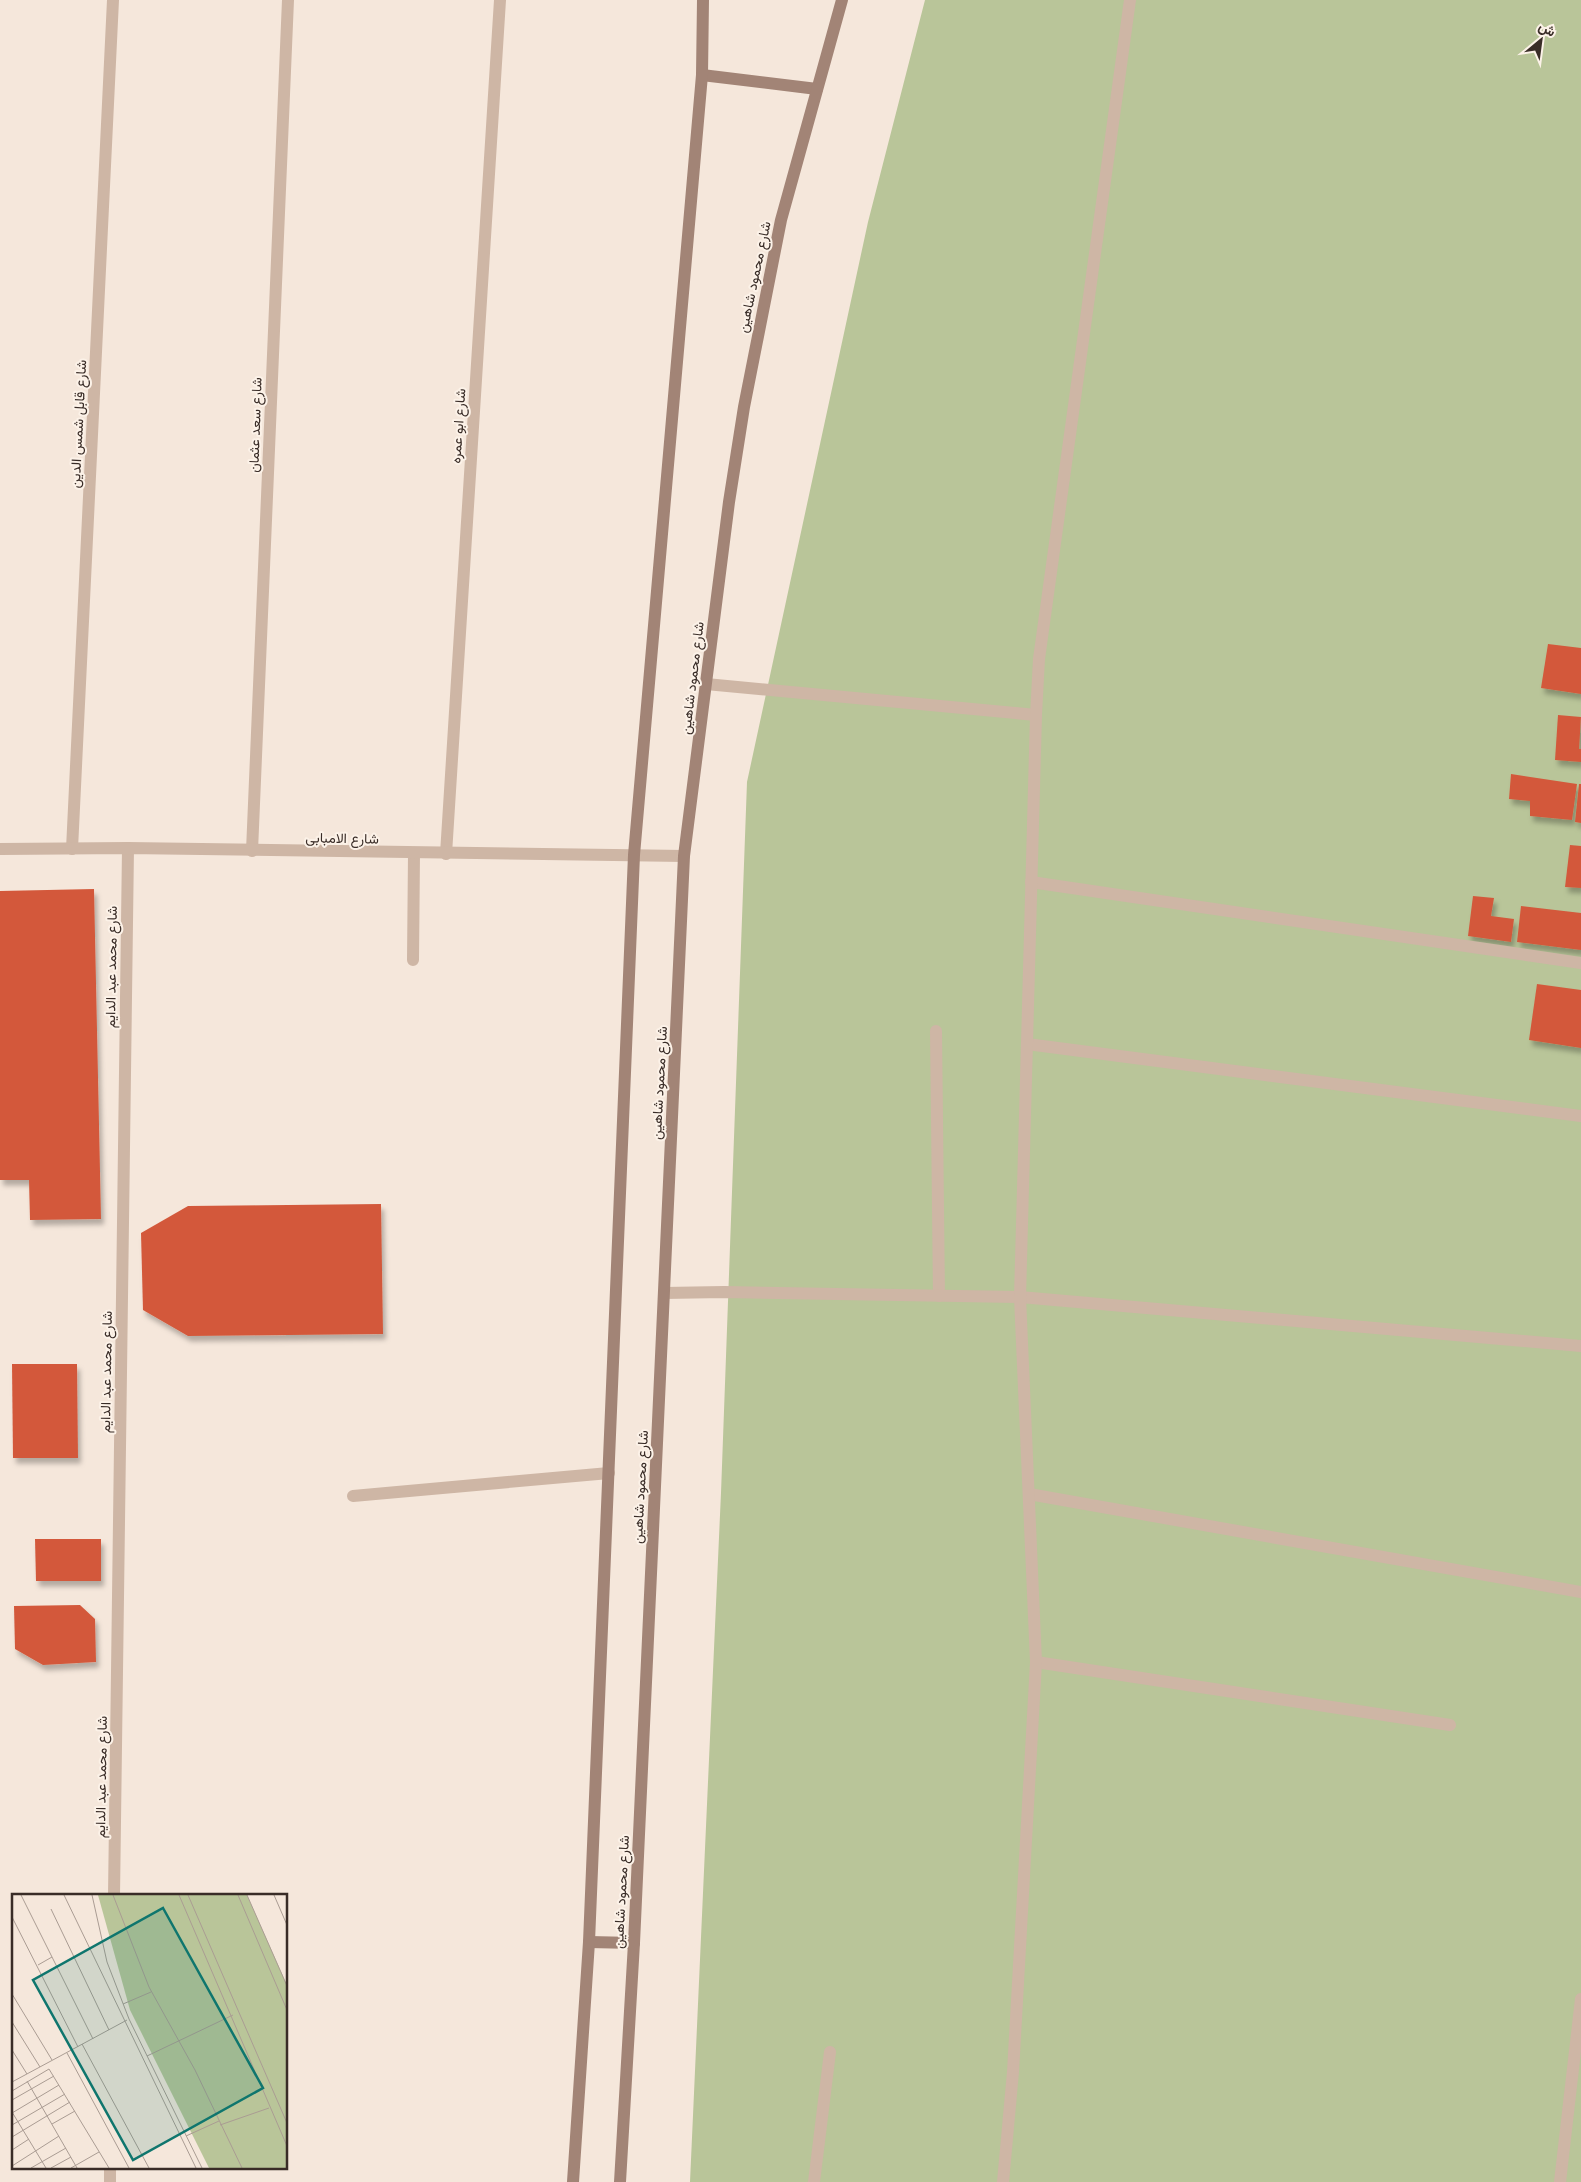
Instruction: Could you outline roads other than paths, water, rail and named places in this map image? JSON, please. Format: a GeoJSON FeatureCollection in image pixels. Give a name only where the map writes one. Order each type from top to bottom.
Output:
{"type":"FeatureCollection","features":[{"type":"Feature","properties":{"kind":"main road","name":"شارع محمود شاهين"},"geometry":{"type":"LineString","coordinates":[[573,2182],[589,1942],[634,854],[702,75],[703,0]]}},
{"type":"Feature","properties":{"kind":"main road","name":"شارع محمود شاهين"},"geometry":{"type":"LineString","coordinates":[[620,2182],[634,1944],[684,856],[744,407],[782,220],[842,0]]}},
{"type":"Feature","properties":{"kind":"main road"},"geometry":{"type":"LineString","coordinates":[[702,75],[817,89]]}},
{"type":"Feature","properties":{"kind":"main road"},"geometry":{"type":"LineString","coordinates":[[589,1942],[634,1944]]}},
{"type":"Feature","properties":{"kind":"street","name":"شارع قابل شمس الدين"},"geometry":{"type":"LineString","coordinates":[[72,849],[113,0]]}},
{"type":"Feature","properties":{"kind":"street","name":"شارع سعد عثمان"},"geometry":{"type":"LineString","coordinates":[[252,851],[288,0]]}},
{"type":"Feature","properties":{"kind":"street","name":"شارع ابو عمره"},"geometry":{"type":"LineString","coordinates":[[446,854],[500,0]]}},
{"type":"Feature","properties":{"kind":"street"},"geometry":{"type":"LineString","coordinates":[[1003,2182],[1013,2062],[1036,1662],[1020,1298],[1039,658],[1130,0]]}},
{"type":"Feature","properties":{"kind":"street"},"geometry":{"type":"LineString","coordinates":[[706,684],[1036,715]]}},
{"type":"Feature","properties":{"kind":"street","name":"شارع الامبابى"},"geometry":{"type":"LineString","coordinates":[[0,849],[128,848],[414,854],[634,854],[684,856]]}},
{"type":"Feature","properties":{"kind":"street","name":"شارع محمد عبد الدايم"},"geometry":{"type":"LineString","coordinates":[[114,1894],[128,848]]}},
{"type":"Feature","properties":{"kind":"street"},"geometry":{"type":"LineString","coordinates":[[413,960],[414,854]]}},
{"type":"Feature","properties":{"kind":"street"},"geometry":{"type":"LineString","coordinates":[[1031,882],[1581,963]]}},
{"type":"Feature","properties":{"kind":"street"},"geometry":{"type":"LineString","coordinates":[[936,1031],[939,1296]]}},
{"type":"Feature","properties":{"kind":"street"},"geometry":{"type":"LineString","coordinates":[[1027,1044],[1581,1116]]}},
{"type":"Feature","properties":{"kind":"street"},"geometry":{"type":"LineString","coordinates":[[664,1293],[724,1292],[1020,1298],[1581,1346]]}},
{"type":"Feature","properties":{"kind":"street"},"geometry":{"type":"LineString","coordinates":[[353,1496],[609,1473]]}},
{"type":"Feature","properties":{"kind":"street"},"geometry":{"type":"LineString","coordinates":[[1029,1494],[1581,1592]]}},
{"type":"Feature","properties":{"kind":"street"},"geometry":{"type":"LineString","coordinates":[[1036,1662],[1450,1725]]}},
{"type":"Feature","properties":{"kind":"street"},"geometry":{"type":"LineString","coordinates":[[1560,2182],[1581,1999]]}},
{"type":"Feature","properties":{"kind":"street"},"geometry":{"type":"LineString","coordinates":[[814,2182],[830,2052]]}}]}
